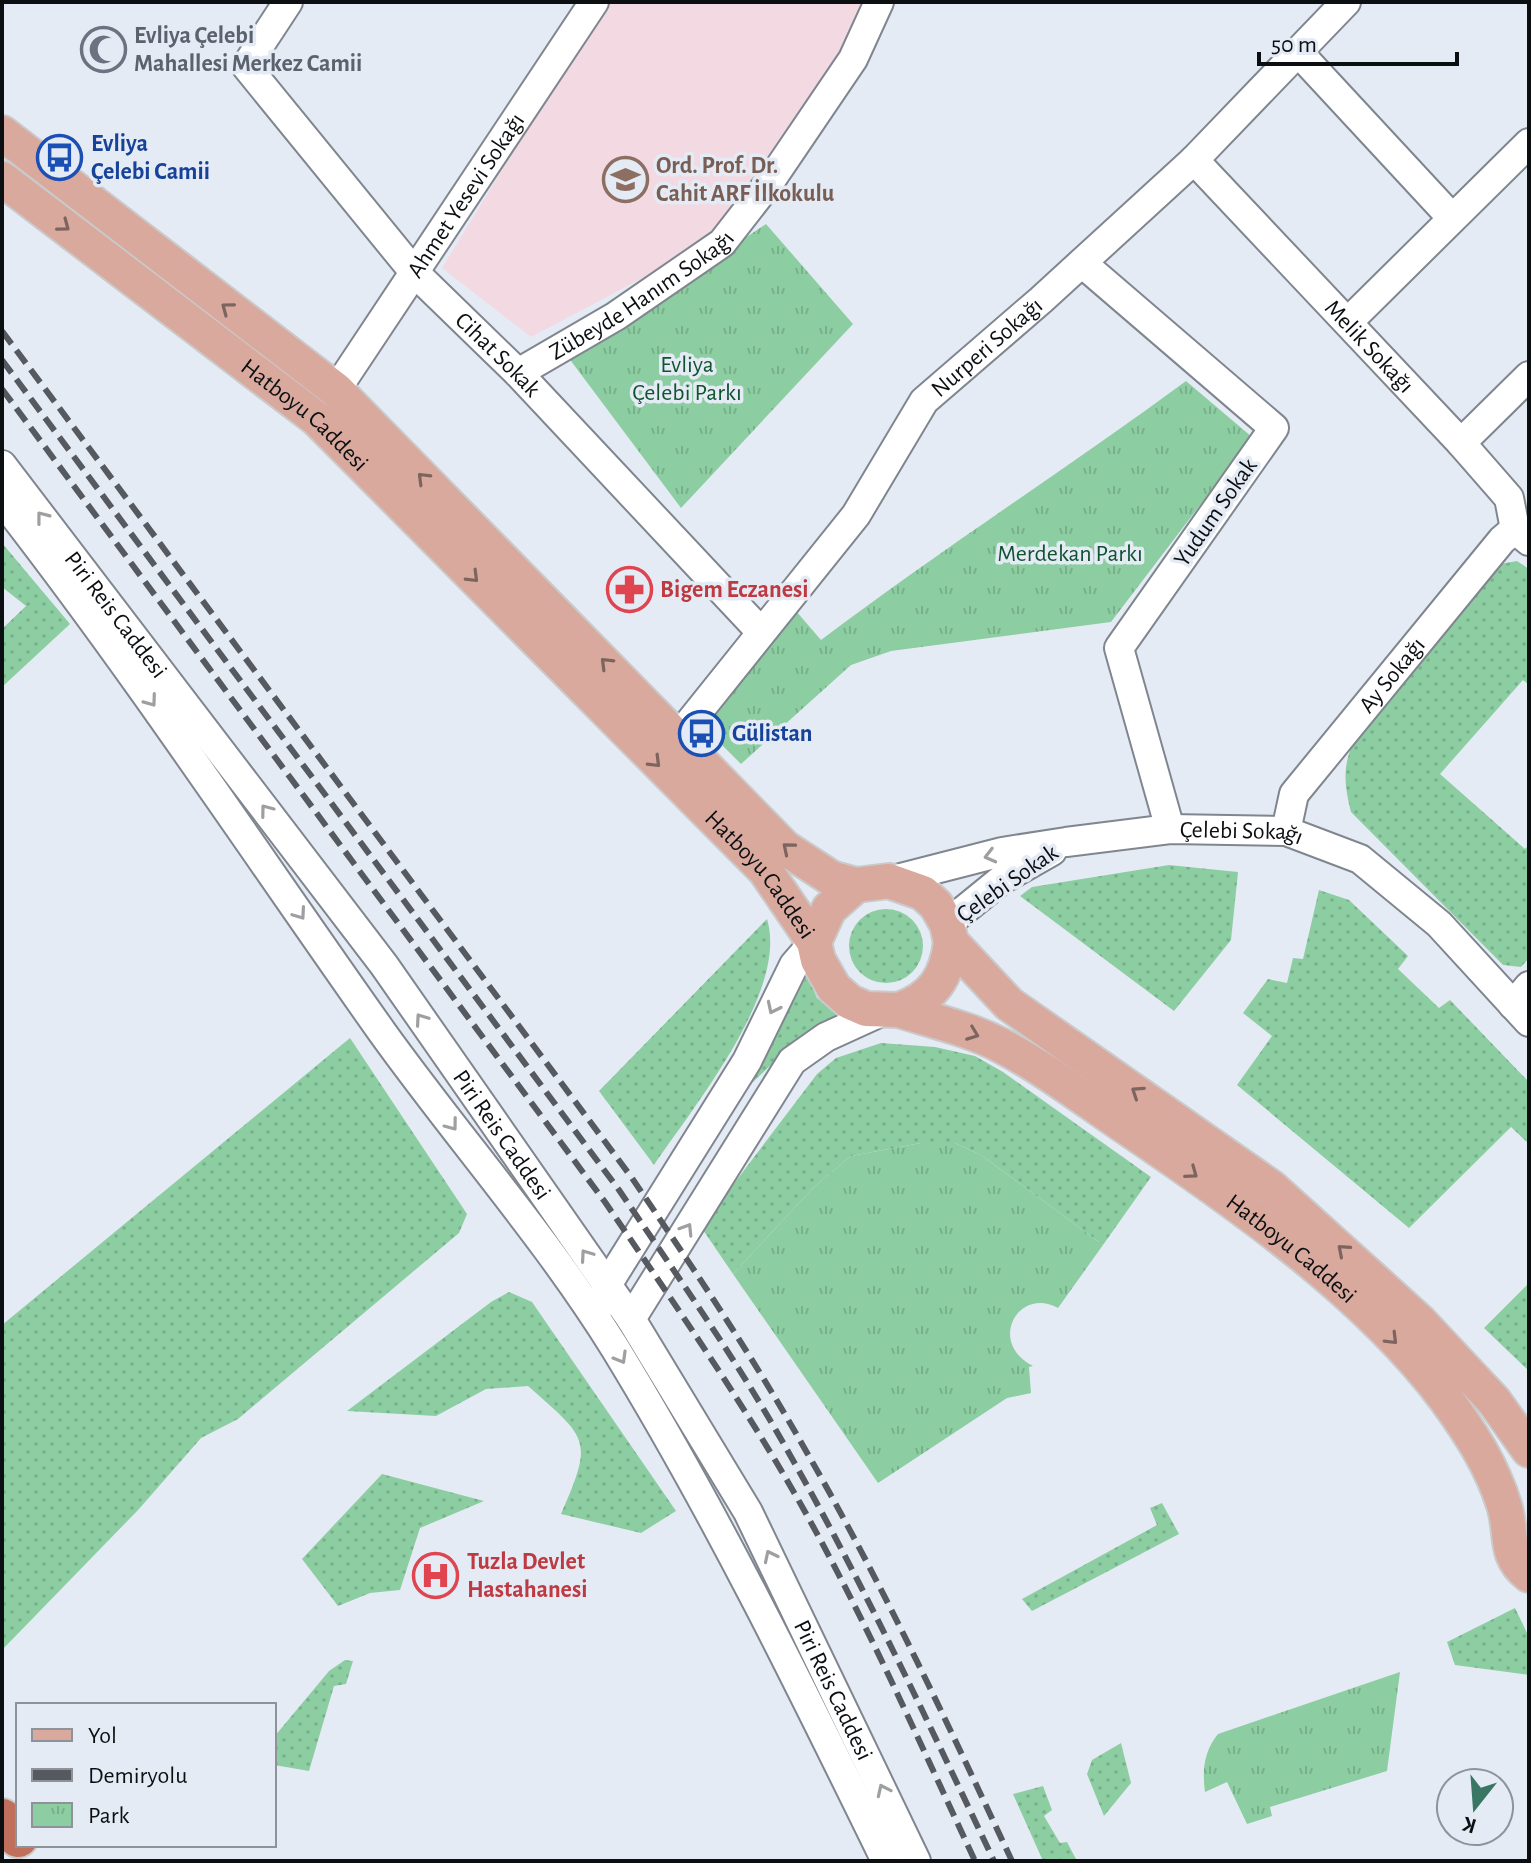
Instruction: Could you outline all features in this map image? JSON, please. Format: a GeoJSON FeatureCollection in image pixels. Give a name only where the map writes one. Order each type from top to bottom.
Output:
{"type":"FeatureCollection","features":[{"type":"Feature","properties":{"kind":"highway"},"geometry":{"type":"LineString","coordinates":[[2,1819],[16,1835]]}},
{"type":"Feature","properties":{"kind":"main road","name":"Hatboyu Caddesi"},"geometry":{"type":"LineString","coordinates":[[2,133],[336,390],[785,848],[831,878],[856,885],[889,881],[923,893],[936,905],[949,933],[1009,1004],[1272,1188],[1367,1271],[1471,1376],[1529,1450]]}},
{"type":"Feature","properties":{"kind":"main road","name":"Hatboyu Caddesi"},"geometry":{"type":"LineString","coordinates":[[2,179],[317,419],[765,870],[814,942],[818,960],[834,988],[850,1002],[971,1032],[1014,1053],[1169,1156],[1267,1228],[1343,1292],[1395,1341],[1444,1396],[1474,1439],[1505,1507],[1510,1552],[1529,1575]]}},
{"type":"Feature","properties":{"kind":"main road"},"geometry":{"type":"LineString","coordinates":[[814,942],[829,909],[856,885]]}},
{"type":"Feature","properties":{"kind":"main road"},"geometry":{"type":"LineString","coordinates":[[891,1011],[927,996],[938,984],[949,961],[949,933]]}},
{"type":"Feature","properties":{"kind":"main road"},"geometry":{"type":"LineString","coordinates":[[1508,1528],[1513,1516],[1529,1499]]}},
{"type":"Feature","properties":{"kind":"street","name":"Cihat Sokak"},"geometry":{"type":"LineString","coordinates":[[288,2],[246,66],[414,272],[518,373],[761,632]]}},
{"type":"Feature","properties":{"kind":"street","name":"Ahmet Yesevi Sokağı"},"geometry":{"type":"LineString","coordinates":[[336,390],[594,2]]}},
{"type":"Feature","properties":{"kind":"street","name":"Zübeyde Hanım Sokağı"},"geometry":{"type":"LineString","coordinates":[[518,373],[616,316],[722,243],[771,180],[853,59],[879,2]]}},
{"type":"Feature","properties":{"kind":"street","name":"Nurperi Sokağı"},"geometry":{"type":"LineString","coordinates":[[678,737],[856,515],[924,401],[1194,160],[1346,2]]}},
{"type":"Feature","properties":{"kind":"street"},"geometry":{"type":"LineString","coordinates":[[1299,53],[1452,218]]}},
{"type":"Feature","properties":{"kind":"street"},"geometry":{"type":"LineString","coordinates":[[1348,322],[1529,143]]}},
{"type":"Feature","properties":{"kind":"street","name":"Melik Sokağı"},"geometry":{"type":"LineString","coordinates":[[1194,160],[1461,443],[1509,498],[1522,535]]}},
{"type":"Feature","properties":{"kind":"street","name":"Yudum Sokak"},"geometry":{"type":"LineString","coordinates":[[1082,263],[1274,428],[1119,648],[1170,829]]}},
{"type":"Feature","properties":{"kind":"street"},"geometry":{"type":"LineString","coordinates":[[1461,443],[1529,376]]}},
{"type":"Feature","properties":{"kind":"street","name":"Piri Reis Caddesi"},"geometry":{"type":"LineString","coordinates":[[2,465],[384,965],[631,1319],[748,1512],[916,1861]]}},
{"type":"Feature","properties":{"kind":"street","name":"Piri Reis Caddesi"},"geometry":{"type":"LineString","coordinates":[[2,500],[64,579],[384,1034],[599,1323],[772,1627],[886,1861]]}},
{"type":"Feature","properties":{"kind":"street","name":"Ay Sokağı"},"geometry":{"type":"LineString","coordinates":[[1286,831],[1294,794],[1502,540],[1522,535]]}},
{"type":"Feature","properties":{"kind":"street","name":"Çelebi Sokağı"},"geometry":{"type":"LineString","coordinates":[[889,881],[1002,852],[1066,842],[1170,829],[1286,831],[1360,859],[1439,924],[1524,1004]]}},
{"type":"Feature","properties":{"kind":"street","name":"Çelebi Sokak"},"geometry":{"type":"LineString","coordinates":[[949,933],[1001,880],[1066,842]]}},
{"type":"Feature","properties":{"kind":"street"},"geometry":{"type":"LineString","coordinates":[[814,942],[794,965],[747,1061],[607,1285],[599,1323],[631,1319],[792,1061],[826,1037],[891,1011]]}},
{"type":"Feature","properties":{"kind":"street"},"geometry":{"type":"LineString","coordinates":[[1471,1376],[1505,1403],[1529,1415]]}},
{"type":"Feature","properties":{"kind":"shaded area","name":"Ord. Prof. Dr. Cahit ARF İlkokulu"},"geometry":{"type":"Polygon","coordinates":[[[605,2],[867,2],[851,39],[807,111],[701,247],[531,337],[442,268],[605,2]]]}},
{"type":"Feature","properties":{"kind":"green space","name":"Evliya Çelebi Parkı"},"geometry":{"type":"Polygon","coordinates":[[[766,224],[853,324],[681,508],[568,357],[766,224]]]}},
{"type":"Feature","properties":{"kind":"green space","name":"Merdekan Parkı"},"geometry":{"type":"Polygon","coordinates":[[[1186,381],[1252,437],[1111,622],[891,651],[851,665],[741,764],[704,727],[796,611],[821,640],[1186,381]]]}},
{"type":"Feature","properties":{"kind":"green space"},"geometry":{"type":"Polygon","coordinates":[[[2,543],[70,624],[2,687],[2,629],[26,606],[2,587],[2,543]]]}},
{"type":"Feature","properties":{"kind":"green space"},"geometry":{"type":"Polygon","coordinates":[[[1517,561],[1529,569],[1529,685],[1523,680],[1440,774],[1525,849],[1529,845],[1529,958],[1521,967],[1503,965],[1351,812],[1346,775],[1348,757],[1355,739],[1500,564],[1517,561]]]}},
{"type":"Feature","properties":{"kind":"green space"},"geometry":{"type":"Polygon","coordinates":[[[1169,865],[1238,872],[1231,940],[1174,1011],[1020,896],[1032,887],[1169,865]]]}},
{"type":"Feature","properties":{"kind":"green space"},"geometry":{"type":"Polygon","coordinates":[[[1319,890],[1349,900],[1408,956],[1398,969],[1439,1008],[1450,1000],[1529,1082],[1529,1144],[1511,1127],[1409,1228],[1237,1085],[1272,1036],[1243,1013],[1268,979],[1287,983],[1293,958],[1303,959],[1319,890]]]}},
{"type":"Feature","properties":{"kind":"green space"},"geometry":{"type":"Polygon","coordinates":[[[886,909],[907,915],[917,925],[923,946],[917,967],[907,977],[886,983],[865,977],[855,967],[849,946],[855,925],[865,915],[886,909]]]}},
{"type":"Feature","properties":{"kind":"green space"},"geometry":{"type":"Polygon","coordinates":[[[767,919],[770,948],[764,980],[751,1013],[713,1081],[654,1165],[599,1091],[767,919]]]}},
{"type":"Feature","properties":{"kind":"green space"},"geometry":{"type":"Polygon","coordinates":[[[807,975],[817,998],[842,1018],[778,1058],[752,1083],[807,975]]]}},
{"type":"Feature","properties":{"kind":"green space"},"geometry":{"type":"Polygon","coordinates":[[[350,1038],[467,1214],[459,1233],[238,1419],[201,1438],[139,1509],[2,1650],[2,1325],[350,1038]]]}},
{"type":"Feature","properties":{"kind":"green space"},"geometry":{"type":"Polygon","coordinates":[[[881,1043],[935,1047],[975,1056],[1003,1072],[1151,1177],[1103,1245],[981,1155],[955,1143],[921,1143],[851,1156],[814,1187],[733,1274],[701,1227],[817,1074],[836,1058],[881,1043]]]}},
{"type":"Feature","properties":{"kind":"green space"},"geometry":{"type":"Polygon","coordinates":[[[921,1143],[955,1143],[981,1155],[1103,1245],[1058,1308],[1044,1303],[1031,1305],[1020,1311],[1013,1320],[1010,1332],[1012,1344],[1019,1356],[1033,1366],[1029,1367],[1031,1393],[1007,1398],[878,1483],[733,1274],[814,1187],[851,1156],[921,1143]]]}},
{"type":"Feature","properties":{"kind":"green space"},"geometry":{"type":"Polygon","coordinates":[[[1529,1283],[1529,1371],[1484,1328],[1529,1283]]]}},
{"type":"Feature","properties":{"kind":"green space"},"geometry":{"type":"Polygon","coordinates":[[[509,1292],[532,1302],[676,1511],[641,1533],[561,1514],[578,1470],[581,1455],[579,1442],[574,1430],[528,1386],[486,1389],[436,1416],[347,1411],[491,1302],[509,1292]]]}},
{"type":"Feature","properties":{"kind":"green space"},"geometry":{"type":"Polygon","coordinates":[[[382,1474],[484,1501],[420,1528],[400,1590],[370,1593],[338,1606],[302,1559],[382,1474]]]}},
{"type":"Feature","properties":{"kind":"green space"},"geometry":{"type":"Polygon","coordinates":[[[1162,1503],[1179,1534],[1032,1611],[1022,1599],[1157,1525],[1150,1508],[1162,1503]]]}},
{"type":"Feature","properties":{"kind":"green space"},"geometry":{"type":"Polygon","coordinates":[[[1515,1608],[1529,1637],[1529,1675],[1455,1665],[1447,1642],[1515,1608]]]}},
{"type":"Feature","properties":{"kind":"green space"},"geometry":{"type":"Polygon","coordinates":[[[345,1660],[353,1661],[346,1684],[334,1686],[309,1771],[276,1765],[276,1735],[329,1671],[345,1660]]]}},
{"type":"Feature","properties":{"kind":"green space"},"geometry":{"type":"Polygon","coordinates":[[[1400,1672],[1387,1771],[1270,1807],[1272,1816],[1247,1824],[1227,1782],[1205,1792],[1205,1761],[1218,1734],[1400,1672]]]}},
{"type":"Feature","properties":{"kind":"green space"},"geometry":{"type":"Polygon","coordinates":[[[1121,1743],[1131,1783],[1104,1816],[1087,1774],[1092,1760],[1121,1743]]]}},
{"type":"Feature","properties":{"kind":"green space"},"geometry":{"type":"Polygon","coordinates":[[[1043,1786],[1052,1810],[1044,1816],[1060,1843],[1067,1842],[1077,1861],[1043,1861],[1013,1794],[1043,1786]]]}},
{"type":"Feature","properties":{"kind":"railway"},"geometry":{"type":"LineString","coordinates":[[2,331],[632,1178],[698,1276],[741,1342],[831,1495],[937,1703],[1012,1861]]}},
{"type":"Feature","properties":{"kind":"railway"},"geometry":{"type":"LineString","coordinates":[[2,360],[619,1190],[708,1321],[818,1505],[896,1656],[994,1861]]}},
{"type":"Feature","properties":{"kind":"railway"},"geometry":{"type":"LineString","coordinates":[[2,389],[605,1202],[713,1362],[775,1460],[830,1558],[975,1861]]}},
{"type":"Feature","properties":{"kind":"place","name":"Evliya Çelebi Mahallesi Merkez Camii"},"geometry":{"type":"Point","coordinates":[103,49]}},
{"type":"Feature","properties":{"kind":"place","name":"Evliya Çelebi Camii"},"geometry":{"type":"Point","coordinates":[60,157]}},
{"type":"Feature","properties":{"kind":"place","name":"Ord. Prof. Dr. Cahit ARF İlkokulu"},"geometry":{"type":"Point","coordinates":[625,179]}},
{"type":"Feature","properties":{"kind":"place","name":"Bigem Eczanesi"},"geometry":{"type":"Point","coordinates":[629,589]}},
{"type":"Feature","properties":{"kind":"place","name":"Gülistan"},"geometry":{"type":"Point","coordinates":[701,733]}},
{"type":"Feature","properties":{"kind":"place","name":"Tuzla Devlet Hastahanesi"},"geometry":{"type":"Point","coordinates":[436,1575]}}]}
